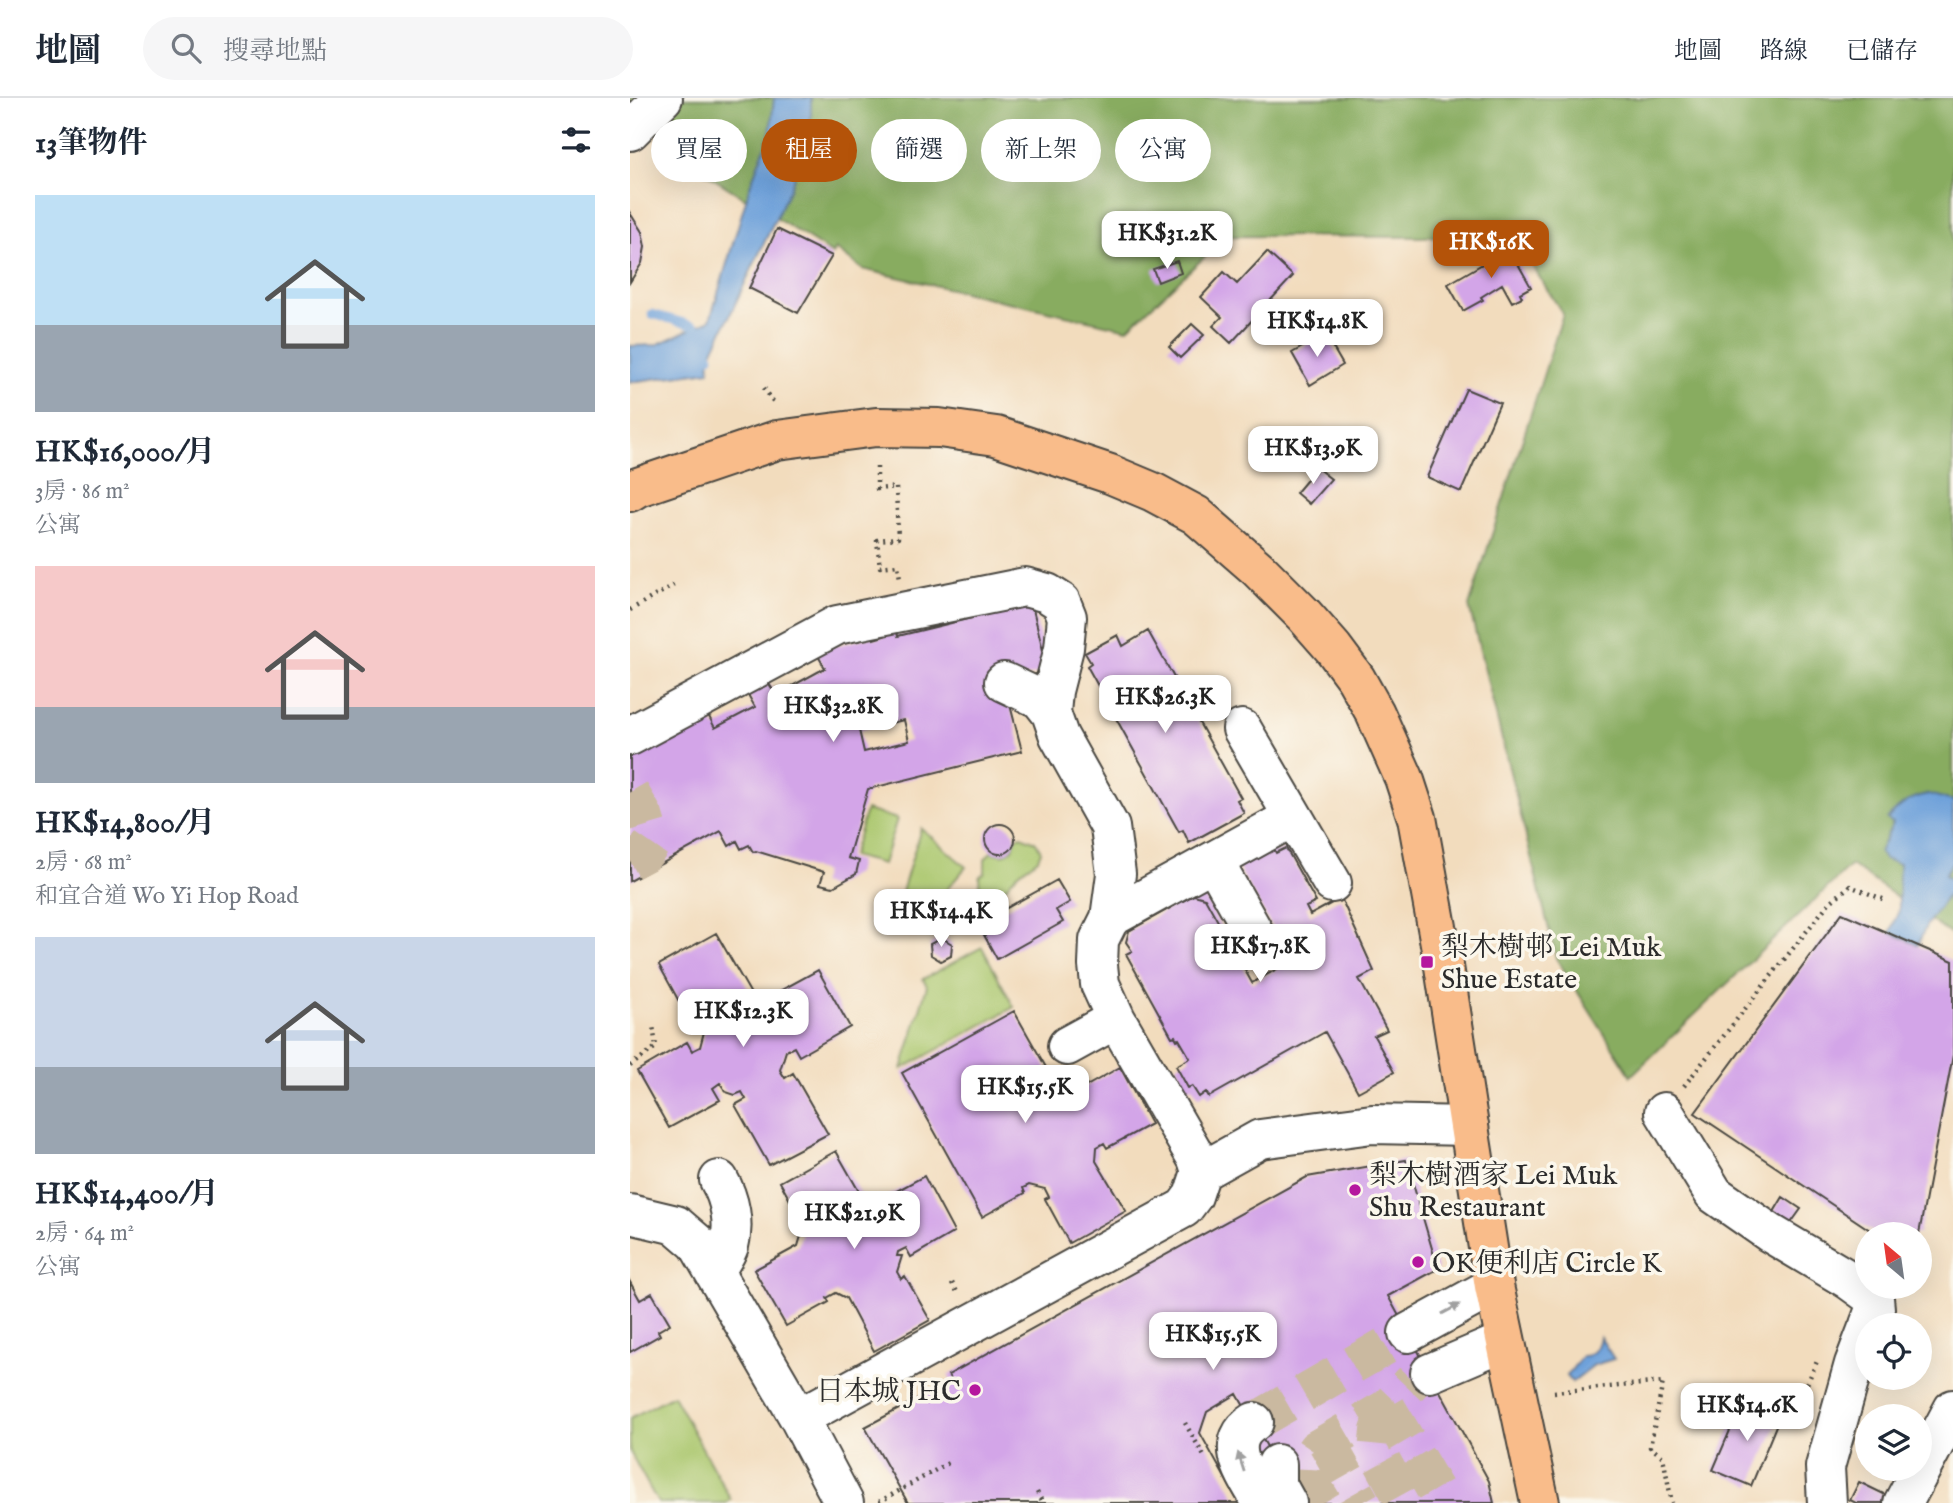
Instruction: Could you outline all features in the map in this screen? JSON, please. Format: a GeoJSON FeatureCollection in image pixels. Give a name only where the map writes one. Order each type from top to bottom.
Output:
{"type":"FeatureCollection","features":[{"type":"Feature","properties":{"kind":"main road"},"geometry":{"type":"LineString","coordinates":[[630,492],[777,440],[876,427],[939,428],[996,436],[1054,454],[1153,492],[1196,515],[1258,569],[1333,648],[1356,679],[1390,744],[1404,778],[1426,861],[1494,1286],[1540,1503]]}},
{"type":"Feature","properties":{"kind":"street"},"geometry":{"type":"LineString","coordinates":[[630,131],[663,98]]}},
{"type":"Feature","properties":{"kind":"street"},"geometry":{"type":"LineString","coordinates":[[630,736],[837,625],[1025,587],[1047,593],[1061,602],[1067,617],[1064,648],[1053,691],[1051,713]]}},
{"type":"Feature","properties":{"kind":"street"},"geometry":{"type":"LineString","coordinates":[[799,1418],[1184,1208],[1193,1196],[1201,1172],[1197,1159],[1116,1019],[1101,985],[1098,940],[1110,918],[1116,874],[1110,827],[1059,736],[1051,713],[1040,699],[1004,682]]}},
{"type":"Feature","properties":{"kind":"street"},"geometry":{"type":"LineString","coordinates":[[1242,729],[1332,883]]}},
{"type":"Feature","properties":{"kind":"street"},"geometry":{"type":"LineString","coordinates":[[1110,918],[1293,817]]}},
{"type":"Feature","properties":{"kind":"street"},"geometry":{"type":"LineString","coordinates":[[1214,862],[1257,938]]}},
{"type":"Feature","properties":{"kind":"street"},"geometry":{"type":"LineString","coordinates":[[1067,1046],[1116,1019]]}},
{"type":"Feature","properties":{"kind":"street"},"geometry":{"type":"LineString","coordinates":[[1664,1111],[1714,1194],[1770,1234],[1849,1280],[1874,1298],[1874,1313]]}},
{"type":"Feature","properties":{"kind":"street"},"geometry":{"type":"LineString","coordinates":[[1201,1172],[1260,1139],[1372,1125],[1469,1126]]}},
{"type":"Feature","properties":{"kind":"street"},"geometry":{"type":"LineString","coordinates":[[715,1272],[729,1246],[732,1214],[727,1194],[719,1180]]}},
{"type":"Feature","properties":{"kind":"street"},"geometry":{"type":"LineString","coordinates":[[630,1214],[676,1225],[697,1243],[799,1418],[844,1503]]}},
{"type":"Feature","properties":{"kind":"street"},"geometry":{"type":"LineString","coordinates":[[1408,1333],[1494,1286]]}},
{"type":"Feature","properties":{"kind":"street"},"geometry":{"type":"LineString","coordinates":[[1430,1373],[1505,1341]]}},
{"type":"Feature","properties":{"kind":"street"},"geometry":{"type":"LineString","coordinates":[[1827,1503],[1825,1467],[1855,1361]]}},
{"type":"Feature","properties":{"kind":"street"},"geometry":{"type":"LineString","coordinates":[[1903,1503],[1953,1409]]}},
{"type":"Feature","properties":{"kind":"street"},"geometry":{"type":"LineString","coordinates":[[1254,1422],[1247,1427],[1238,1442],[1237,1459],[1262,1503]]}},
{"type":"Feature","properties":{"kind":"street"},"geometry":{"type":"LineString","coordinates":[[1277,1464],[1277,1485],[1287,1503]]}},
{"type":"Feature","properties":{"kind":"path"},"geometry":{"type":"LineString","coordinates":[[764,388],[775,404]]}},
{"type":"Feature","properties":{"kind":"path"},"geometry":{"type":"LineString","coordinates":[[877,467],[877,489],[896,487],[897,500],[898,537],[877,540],[880,567],[898,565],[905,610]]}},
{"type":"Feature","properties":{"kind":"path"},"geometry":{"type":"LineString","coordinates":[[630,610],[674,585]]}},
{"type":"Feature","properties":{"kind":"path"},"geometry":{"type":"LineString","coordinates":[[1664,1111],[1829,903],[1850,886],[1885,900]]}},
{"type":"Feature","properties":{"kind":"path"},"geometry":{"type":"LineString","coordinates":[[630,1066],[656,1047],[653,1026]]}},
{"type":"Feature","properties":{"kind":"path"},"geometry":{"type":"LineString","coordinates":[[1796,1409],[1817,1362]]}},
{"type":"Feature","properties":{"kind":"path"},"geometry":{"type":"LineString","coordinates":[[1554,1392],[1663,1382],[1650,1447],[1662,1457],[1672,1503]]}},
{"type":"Feature","properties":{"kind":"path"},"geometry":{"type":"LineString","coordinates":[[878,1502],[950,1462]]}},
{"type":"Feature","properties":{"kind":"path"},"geometry":{"type":"LineString","coordinates":[[1037,1492],[1043,1503]]}},
{"type":"Feature","properties":{"kind":"green space"},"geometry":{"type":"Polygon","coordinates":[[[630,98],[1953,98],[1953,936],[1851,865],[1631,1076],[1556,958],[1469,606],[1563,314],[1511,233],[1421,237],[1227,236],[1127,329],[862,269],[836,249],[833,254],[719,182],[747,182],[747,119],[651,119],[651,125],[633,107],[630,108],[630,98]]]}},
{"type":"Feature","properties":{"kind":"green space"},"geometry":{"type":"Polygon","coordinates":[[[866,810],[897,819],[883,864],[852,856],[866,810]]]}},
{"type":"Feature","properties":{"kind":"green space"},"geometry":{"type":"Polygon","coordinates":[[[921,828],[966,867],[930,909],[902,892],[921,828]]]}},
{"type":"Feature","properties":{"kind":"green space"},"geometry":{"type":"Polygon","coordinates":[[[1021,836],[1036,842],[1041,851],[1038,859],[1017,874],[998,896],[991,896],[980,889],[979,877],[985,872],[985,859],[991,852],[1003,855],[1013,849],[1016,838],[1021,836]]]}},
{"type":"Feature","properties":{"kind":"green space"},"geometry":{"type":"Polygon","coordinates":[[[982,947],[1014,1007],[902,1069],[927,986],[923,979],[982,947]]]}},
{"type":"Feature","properties":{"kind":"green space"},"geometry":{"type":"Polygon","coordinates":[[[673,1395],[731,1500],[726,1503],[658,1503],[630,1452],[630,1418],[673,1395]]]}},
{"type":"Feature","properties":{"kind":"water"},"geometry":{"type":"Polygon","coordinates":[[[774,98],[811,98],[811,119],[772,119],[774,98]]]}},
{"type":"Feature","properties":{"kind":"water"},"geometry":{"type":"Polygon","coordinates":[[[761,157],[761,182],[792,182],[710,357],[709,371],[630,382],[630,346],[656,345],[710,320],[761,157]]]}},
{"type":"Feature","properties":{"kind":"water"},"geometry":{"type":"Polygon","coordinates":[[[1929,794],[1953,801],[1953,861],[1945,875],[1953,881],[1953,888],[1926,926],[1918,945],[1890,933],[1899,910],[1899,864],[1884,859],[1879,852],[1893,823],[1887,819],[1906,802],[1929,794]]]}},
{"type":"Feature","properties":{"kind":"water"},"geometry":{"type":"Polygon","coordinates":[[[1600,1337],[1614,1359],[1594,1365],[1572,1382],[1567,1376],[1582,1356],[1595,1350],[1600,1337]]]}},
{"type":"Feature","properties":{"kind":"building"},"geometry":{"type":"Polygon","coordinates":[[[630,213],[642,232],[645,247],[642,263],[630,282],[630,213]]]}},
{"type":"Feature","properties":{"kind":"building"},"geometry":{"type":"Polygon","coordinates":[[[777,229],[832,256],[798,313],[749,288],[777,229]]]}},
{"type":"Feature","properties":{"kind":"building"},"geometry":{"type":"Polygon","coordinates":[[[1508,246],[1531,287],[1520,293],[1522,297],[1512,302],[1502,284],[1481,297],[1483,300],[1463,311],[1448,284],[1508,246]]]}},
{"type":"Feature","properties":{"kind":"building"},"geometry":{"type":"Polygon","coordinates":[[[1267,252],[1293,276],[1231,343],[1213,326],[1222,317],[1201,297],[1224,272],[1237,284],[1267,252]]]}},
{"type":"Feature","properties":{"kind":"building"},"geometry":{"type":"Polygon","coordinates":[[[1177,261],[1181,273],[1158,282],[1153,269],[1177,261]]]}},
{"type":"Feature","properties":{"kind":"building"},"geometry":{"type":"Polygon","coordinates":[[[1192,324],[1204,335],[1180,358],[1169,347],[1192,324]]]}},
{"type":"Feature","properties":{"kind":"building"},"geometry":{"type":"Polygon","coordinates":[[[1325,334],[1343,365],[1310,385],[1292,353],[1325,334]]]}},
{"type":"Feature","properties":{"kind":"building"},"geometry":{"type":"Polygon","coordinates":[[[1466,389],[1500,403],[1461,492],[1427,477],[1466,389]]]}},
{"type":"Feature","properties":{"kind":"building"},"geometry":{"type":"Polygon","coordinates":[[[1317,468],[1331,479],[1309,504],[1296,493],[1317,468]]]}},
{"type":"Feature","properties":{"kind":"building"},"geometry":{"type":"Polygon","coordinates":[[[1032,605],[1048,671],[1004,682],[1022,751],[868,789],[848,858],[859,861],[856,874],[833,887],[820,884],[824,872],[753,852],[749,845],[741,849],[737,841],[729,846],[721,831],[630,881],[630,751],[705,709],[715,728],[755,707],[747,693],[768,682],[776,695],[825,668],[817,654],[827,648],[874,636],[874,639],[896,630],[898,636],[1032,605]],[[904,720],[859,730],[864,752],[909,741],[904,720]]]}},
{"type":"Feature","properties":{"kind":"building"},"geometry":{"type":"Polygon","coordinates":[[[1148,631],[1241,798],[1237,800],[1244,813],[1189,843],[1183,830],[1179,832],[1087,666],[1091,663],[1085,653],[1118,635],[1123,646],[1148,631]]]}},
{"type":"Feature","properties":{"kind":"building"},"geometry":{"type":"Polygon","coordinates":[[[1000,824],[1011,828],[1015,839],[1011,850],[1000,854],[989,850],[985,839],[989,828],[1000,824]]]}},
{"type":"Feature","properties":{"kind":"building"},"geometry":{"type":"Polygon","coordinates":[[[1273,847],[1276,853],[1286,848],[1316,902],[1306,907],[1310,915],[1341,898],[1374,971],[1359,979],[1387,1030],[1374,1036],[1394,1072],[1358,1092],[1325,1032],[1209,1097],[1206,1092],[1199,1097],[1192,1086],[1188,1088],[1176,1066],[1190,1058],[1179,1039],[1172,1037],[1126,954],[1132,951],[1126,942],[1129,931],[1194,895],[1205,898],[1252,983],[1284,965],[1280,959],[1288,955],[1238,867],[1273,847]]]}},
{"type":"Feature","properties":{"kind":"building"},"geometry":{"type":"Polygon","coordinates":[[[1057,880],[1070,902],[1056,910],[1063,922],[997,959],[978,924],[1057,880]]]}},
{"type":"Feature","properties":{"kind":"building"},"geometry":{"type":"Polygon","coordinates":[[[1842,913],[1953,961],[1953,1055],[1921,1222],[1858,1222],[1695,1113],[1842,913]]]}},
{"type":"Feature","properties":{"kind":"building"},"geometry":{"type":"Polygon","coordinates":[[[716,933],[751,994],[743,998],[747,1006],[764,1010],[771,1006],[767,998],[818,970],[850,1027],[799,1056],[794,1047],[786,1051],[780,1070],[785,1078],[793,1073],[828,1134],[769,1165],[735,1105],[746,1099],[742,1092],[735,1095],[726,1092],[720,1083],[713,1088],[720,1100],[669,1128],[637,1071],[687,1042],[692,1051],[700,1047],[705,1028],[701,1020],[692,1025],[659,965],[716,933]]]}},
{"type":"Feature","properties":{"kind":"building"},"geometry":{"type":"Polygon","coordinates":[[[942,938],[952,944],[951,956],[941,961],[931,955],[930,944],[942,938]]]}},
{"type":"Feature","properties":{"kind":"building"},"geometry":{"type":"Polygon","coordinates":[[[1014,1011],[1056,1085],[1076,1092],[1120,1067],[1151,1124],[1107,1148],[1104,1143],[1097,1147],[1096,1161],[1126,1211],[1069,1243],[1045,1199],[1049,1197],[1045,1189],[1029,1185],[1023,1188],[1025,1193],[982,1217],[902,1073],[1014,1011]]]}},
{"type":"Feature","properties":{"kind":"building"},"geometry":{"type":"Polygon","coordinates":[[[836,1151],[861,1195],[854,1199],[858,1207],[876,1212],[884,1208],[880,1200],[924,1176],[954,1232],[911,1257],[906,1248],[898,1252],[897,1256],[902,1256],[897,1272],[901,1279],[905,1276],[930,1320],[874,1351],[846,1298],[836,1293],[827,1298],[829,1302],[786,1326],[754,1270],[798,1246],[804,1226],[780,1182],[836,1151]]]}},
{"type":"Feature","properties":{"kind":"building"},"geometry":{"type":"Polygon","coordinates":[[[1406,1160],[1438,1269],[1388,1296],[1489,1481],[1494,1503],[1299,1503],[1237,1394],[1207,1412],[1200,1433],[1239,1503],[908,1503],[865,1427],[952,1381],[948,1375],[1307,1177],[1406,1160]]]}},
{"type":"Feature","properties":{"kind":"building"},"geometry":{"type":"Polygon","coordinates":[[[1783,1197],[1801,1209],[1791,1223],[1774,1212],[1783,1197]]]}},
{"type":"Feature","properties":{"kind":"building"},"geometry":{"type":"Polygon","coordinates":[[[630,1282],[640,1300],[652,1293],[670,1324],[658,1331],[660,1335],[630,1352],[630,1282]]]}},
{"type":"Feature","properties":{"kind":"building"},"geometry":{"type":"Polygon","coordinates":[[[1743,1400],[1780,1416],[1751,1486],[1713,1470],[1743,1400]]]}},
{"type":"Feature","properties":{"kind":"building"},"geometry":{"type":"Polygon","coordinates":[[[1859,1482],[1890,1497],[1887,1503],[1856,1503],[1850,1500],[1859,1482]]]}},
{"type":"Feature","properties":{"kind":"waterway"},"geometry":{"type":"LineString","coordinates":[[652,314],[695,326],[710,357]]}},
{"type":"Feature","properties":{"kind":"tunnel"},"geometry":{"type":"LineString","coordinates":[[630,792],[644,816],[652,843],[645,853],[630,861]]}},
{"type":"Feature","properties":{"kind":"tunnel"},"geometry":{"type":"LineString","coordinates":[[1254,1422],[1408,1333]]}},
{"type":"Feature","properties":{"kind":"tunnel"},"geometry":{"type":"LineString","coordinates":[[1323,1503],[1307,1470],[1316,1449],[1387,1408],[1413,1381]]}},
{"type":"Feature","properties":{"kind":"tunnel"},"geometry":{"type":"LineString","coordinates":[[1387,1408],[1443,1503]]}},
{"type":"Feature","properties":{"kind":"tunnel"},"geometry":{"type":"LineString","coordinates":[[1387,1408],[1379,1431],[1377,1452],[1405,1503]]}},
{"type":"Feature","properties":{"kind":"tunnel"},"geometry":{"type":"LineString","coordinates":[[1327,1443],[1361,1503]]}},
{"type":"Feature","properties":{"kind":"place","name":"梨木樹邨 Lei Muk Shue Estate"},"geometry":{"type":"Point","coordinates":[1427,962]}},
{"type":"Feature","properties":{"kind":"place","name":"梨木樹酒家 Lei Muk Shu Restaurant"},"geometry":{"type":"Point","coordinates":[1355,1190]}},
{"type":"Feature","properties":{"kind":"place","name":"OK便利店 Circle K"},"geometry":{"type":"Point","coordinates":[1418,1262]}},
{"type":"Feature","properties":{"kind":"place","name":"日本城 JHC"},"geometry":{"type":"Point","coordinates":[975,1390]}}]}
